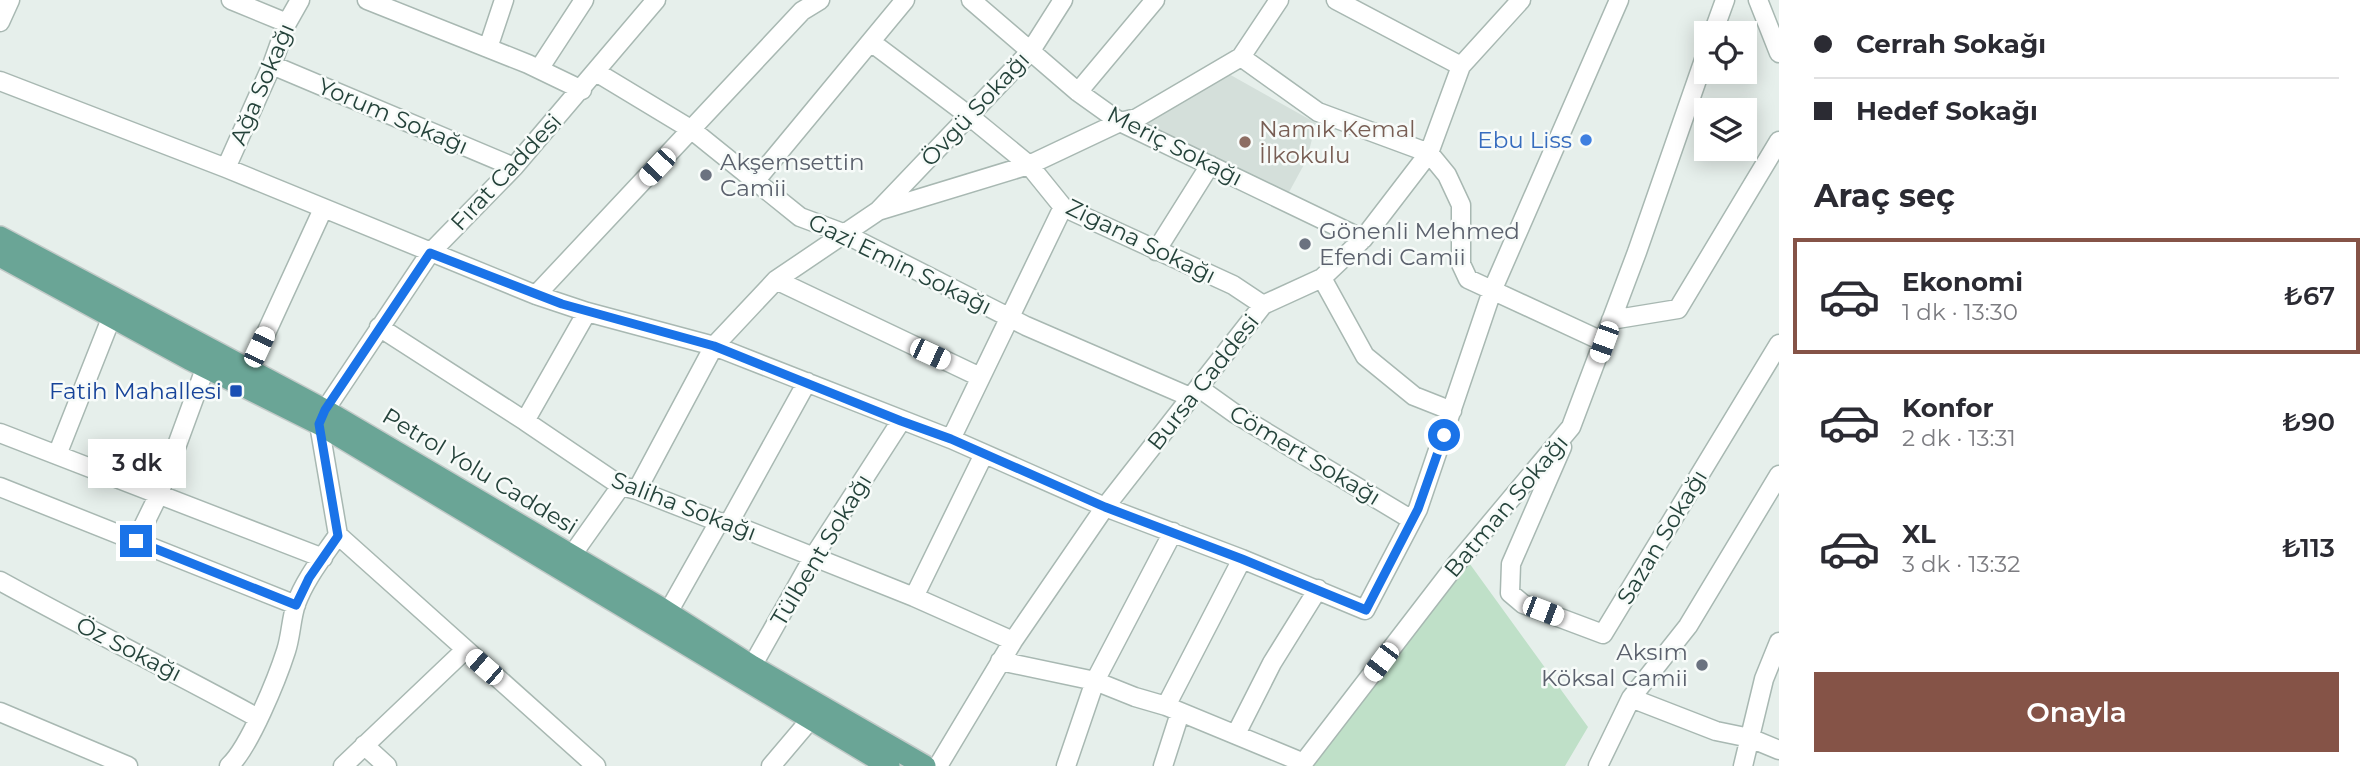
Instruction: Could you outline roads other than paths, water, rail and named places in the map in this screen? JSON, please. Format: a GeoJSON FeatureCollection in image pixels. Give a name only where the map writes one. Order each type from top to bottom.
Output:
{"type":"FeatureCollection","features":[{"type":"Feature","properties":{"kind":"main road","name":"Petrol Yolu Caddesi"},"geometry":{"type":"LineString","coordinates":[[0,237],[249,370],[322,417],[748,673],[925,766]]}},
{"type":"Feature","properties":{"kind":"main road","name":"Petrol Yolu Caddesi"},"geometry":{"type":"LineString","coordinates":[[0,256],[206,366],[322,417],[572,555],[664,621]]}},
{"type":"Feature","properties":{"kind":"main road","name":"Petrol Yolu Caddesi"},"geometry":{"type":"LineString","coordinates":[[748,673],[810,720],[889,766]]}},
{"type":"Feature","properties":{"kind":"street"},"geometry":{"type":"LineString","coordinates":[[0,22],[10,0]]}},
{"type":"Feature","properties":{"kind":"street"},"geometry":{"type":"LineString","coordinates":[[231,0],[287,23]]}},
{"type":"Feature","properties":{"kind":"street","name":"Ağa Sokağı"},"geometry":{"type":"LineString","coordinates":[[226,168],[272,65],[287,23],[300,0]]}},
{"type":"Feature","properties":{"kind":"street"},"geometry":{"type":"LineString","coordinates":[[366,0],[397,6],[582,90]]}},
{"type":"Feature","properties":{"kind":"street"},"geometry":{"type":"LineString","coordinates":[[488,48],[504,0]]}},
{"type":"Feature","properties":{"kind":"street"},"geometry":{"type":"LineString","coordinates":[[539,69],[584,0]]}},
{"type":"Feature","properties":{"kind":"street","name":"Fırat Caddesi"},"geometry":{"type":"LineString","coordinates":[[322,417],[430,253],[514,167],[656,0]]}},
{"type":"Feature","properties":{"kind":"street"},"geometry":{"type":"LineString","coordinates":[[536,295],[802,10],[820,0]]}},
{"type":"Feature","properties":{"kind":"street"},"geometry":{"type":"LineString","coordinates":[[756,180],[905,0]]}},
{"type":"Feature","properties":{"kind":"street","name":"Meriç Sokağı"},"geometry":{"type":"LineString","coordinates":[[971,0],[1078,92],[1120,122],[1363,239]]}},
{"type":"Feature","properties":{"kind":"street","name":"Övgü Sokağı"},"geometry":{"type":"LineString","coordinates":[[878,211],[1030,52],[1063,0]]}},
{"type":"Feature","properties":{"kind":"street"},"geometry":{"type":"LineString","coordinates":[[1078,92],[1155,0]]}},
{"type":"Feature","properties":{"kind":"street"},"geometry":{"type":"LineString","coordinates":[[572,555],[629,488],[714,346],[776,280],[878,211],[1029,165],[1120,122],[1137,118],[1241,57],[1279,0]]}},
{"type":"Feature","properties":{"kind":"street"},"geometry":{"type":"LineString","coordinates":[[1336,0],[1461,66]]}},
{"type":"Feature","properties":{"kind":"street","name":"Bursa Caddesi"},"geometry":{"type":"LineString","coordinates":[[938,766],[1000,661],[1105,507],[1263,306],[1322,278],[1363,239],[1429,153],[1461,66],[1521,0]]}},
{"type":"Feature","properties":{"kind":"street"},"geometry":{"type":"LineString","coordinates":[[0,81],[226,168],[536,295],[587,312],[714,346],[951,439],[1105,507],[1366,610],[1412,520],[1492,291],[1619,0]]}},
{"type":"Feature","properties":{"kind":"street"},"geometry":{"type":"LineString","coordinates":[[1717,21],[1725,0]]}},
{"type":"Feature","properties":{"kind":"street"},"geometry":{"type":"LineString","coordinates":[[1758,0],[1779,53]]}},
{"type":"Feature","properties":{"kind":"street","name":"Zigana Sokağı"},"geometry":{"type":"LineString","coordinates":[[871,42],[1029,165],[1063,207],[1233,285],[1263,306]]}},
{"type":"Feature","properties":{"kind":"street"},"geometry":{"type":"LineString","coordinates":[[1241,57],[1318,112],[1429,153],[1447,176],[1461,205],[1461,264],[1468,279],[1604,342]]}},
{"type":"Feature","properties":{"kind":"street","name":"Yorum Sokağı"},"geometry":{"type":"LineString","coordinates":[[272,65],[514,167]]}},
{"type":"Feature","properties":{"kind":"street","name":"Gazi Emin Sokağı"},"geometry":{"type":"LineString","coordinates":[[596,72],[692,130],[800,217],[844,233],[1009,317],[1195,392]]}},
{"type":"Feature","properties":{"kind":"street","name":"Batman Sokağı"},"geometry":{"type":"LineString","coordinates":[[1302,764],[1458,562],[1571,427],[1637,252],[1696,84]]}},
{"type":"Feature","properties":{"kind":"street"},"geometry":{"type":"LineString","coordinates":[[1611,320],[1678,309],[1779,141]]}},
{"type":"Feature","properties":{"kind":"street"},"geometry":{"type":"LineString","coordinates":[[1156,251],[1210,166]]}},
{"type":"Feature","properties":{"kind":"street"},"geometry":{"type":"LineString","coordinates":[[951,439],[1063,207]]}},
{"type":"Feature","properties":{"kind":"street"},"geometry":{"type":"LineString","coordinates":[[249,370],[323,209]]}},
{"type":"Feature","properties":{"kind":"street"},"geometry":{"type":"LineString","coordinates":[[1322,278],[1366,356],[1414,396],[1452,411]]}},
{"type":"Feature","properties":{"kind":"street"},"geometry":{"type":"LineString","coordinates":[[776,280],[980,377]]}},
{"type":"Feature","properties":{"kind":"street"},"geometry":{"type":"LineString","coordinates":[[525,421],[587,312]]}},
{"type":"Feature","properties":{"kind":"street"},"geometry":{"type":"LineString","coordinates":[[57,455],[112,316]]}},
{"type":"Feature","properties":{"kind":"street","name":"Saliha Sokağı"},"geometry":{"type":"LineString","coordinates":[[379,327],[629,488],[814,556],[1013,641]]}},
{"type":"Feature","properties":{"kind":"street","name":"Sazan Sokağı"},"geometry":{"type":"LineString","coordinates":[[1571,427],[1511,564],[1510,593],[1523,604],[1603,634],[1779,344]]}},
{"type":"Feature","properties":{"kind":"street"},"geometry":{"type":"LineString","coordinates":[[136,541],[159,494],[206,366]]}},
{"type":"Feature","properties":{"kind":"street"},"geometry":{"type":"LineString","coordinates":[[664,621],[807,383]]}},
{"type":"Feature","properties":{"kind":"street","name":"Cömert Sokağı"},"geometry":{"type":"LineString","coordinates":[[1195,392],[1412,520]]}},
{"type":"Feature","properties":{"kind":"street"},"geometry":{"type":"LineString","coordinates":[[322,417],[338,536],[596,766]]}},
{"type":"Feature","properties":{"kind":"street","name":"Tülbent Sokağı"},"geometry":{"type":"LineString","coordinates":[[748,673],[814,556],[901,421]]}},
{"type":"Feature","properties":{"kind":"street"},"geometry":{"type":"LineString","coordinates":[[0,433],[323,558]]}},
{"type":"Feature","properties":{"kind":"street"},"geometry":{"type":"LineString","coordinates":[[914,597],[984,454]]}},
{"type":"Feature","properties":{"kind":"street"},"geometry":{"type":"LineString","coordinates":[[1600,765],[1632,698],[1688,626],[1779,475]]}},
{"type":"Feature","properties":{"kind":"street"},"geometry":{"type":"LineString","coordinates":[[0,487],[296,605]]}},
{"type":"Feature","properties":{"kind":"street"},"geometry":{"type":"LineString","coordinates":[[1066,766],[1095,681],[1173,532]]}},
{"type":"Feature","properties":{"kind":"street"},"geometry":{"type":"LineString","coordinates":[[229,766],[258,718],[286,651],[296,605],[309,578],[338,536]]}},
{"type":"Feature","properties":{"kind":"street"},"geometry":{"type":"LineString","coordinates":[[1163,766],[1173,710],[1242,559]]}},
{"type":"Feature","properties":{"kind":"street","name":"Öz Sokağı"},"geometry":{"type":"LineString","coordinates":[[0,581],[258,718]]}},
{"type":"Feature","properties":{"kind":"street"},"geometry":{"type":"LineString","coordinates":[[1236,734],[1272,663],[1318,589]]}},
{"type":"Feature","properties":{"kind":"street"},"geometry":{"type":"LineString","coordinates":[[343,766],[465,650]]}},
{"type":"Feature","properties":{"kind":"street"},"geometry":{"type":"LineString","coordinates":[[1743,766],[1763,679],[1777,654]]}},
{"type":"Feature","properties":{"kind":"street"},"geometry":{"type":"LineString","coordinates":[[1000,661],[1095,681],[1236,734],[1302,764]]}},
{"type":"Feature","properties":{"kind":"street"},"geometry":{"type":"LineString","coordinates":[[1632,698],[1716,731],[1750,738],[1779,750]]}},
{"type":"Feature","properties":{"kind":"street"},"geometry":{"type":"LineString","coordinates":[[0,712],[128,766]]}},
{"type":"Feature","properties":{"kind":"street"},"geometry":{"type":"LineString","coordinates":[[771,766],[810,720]]}},
{"type":"Feature","properties":{"kind":"street"},"geometry":{"type":"LineString","coordinates":[[363,745],[387,766]]}},
{"type":"Feature","properties":{"kind":"place","name":"Ebu Liss"},"geometry":{"type":"Point","coordinates":[1586,140]}},
{"type":"Feature","properties":{"kind":"place","name":"Namık Kemal İlkokulu"},"geometry":{"type":"Point","coordinates":[1245,142]}},
{"type":"Feature","properties":{"kind":"place","name":"Akşemsettin Camii"},"geometry":{"type":"Point","coordinates":[706,175]}},
{"type":"Feature","properties":{"kind":"place","name":"Gönenli Mehmed Efendi Camii"},"geometry":{"type":"Point","coordinates":[1305,244]}},
{"type":"Feature","properties":{"kind":"place","name":"Fatih Mahallesi"},"geometry":{"type":"Point","coordinates":[236,391]}},
{"type":"Feature","properties":{"kind":"place","name":"Aksım Köksal Camii"},"geometry":{"type":"Point","coordinates":[1702,665]}}]}
